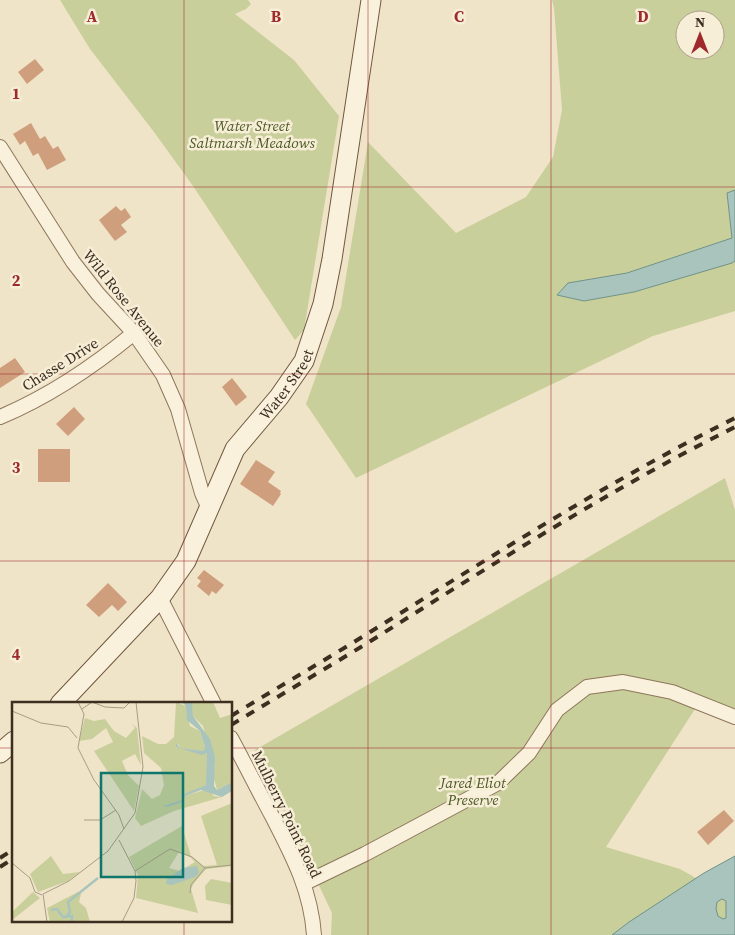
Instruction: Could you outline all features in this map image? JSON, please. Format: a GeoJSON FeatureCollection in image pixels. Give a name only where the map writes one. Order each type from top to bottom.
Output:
{"type":"FeatureCollection","features":[{"type":"Feature","properties":{"kind":"main road","name":"Water Street"},"geometry":{"type":"LineString","coordinates":[[62,702],[160,598],[186,561],[235,449],[279,397],[304,361],[324,304],[371,0]]}},
{"type":"Feature","properties":{"kind":"main road"},"geometry":{"type":"LineString","coordinates":[[0,752],[12,743]]}},
{"type":"Feature","properties":{"kind":"street","name":"Wild Rose Avenue"},"geometry":{"type":"LineString","coordinates":[[0,147],[72,262],[134,333],[156,363],[178,409],[202,493],[209,509]]}},
{"type":"Feature","properties":{"kind":"street","name":"Chasse Drive"},"geometry":{"type":"LineString","coordinates":[[0,417],[37,399],[69,380],[134,333]]}},
{"type":"Feature","properties":{"kind":"street"},"geometry":{"type":"LineString","coordinates":[[160,598],[211,698]]}},
{"type":"Feature","properties":{"kind":"street"},"geometry":{"type":"LineString","coordinates":[[305,883],[365,854],[498,783],[529,753],[557,710],[587,687],[623,682],[672,692],[735,717]]}},
{"type":"Feature","properties":{"kind":"street","name":"Mulberry Point Road"},"geometry":{"type":"LineString","coordinates":[[232,740],[305,883],[313,916],[314,935]]}},
{"type":"Feature","properties":{"kind":"green space","name":"Water Street Saltmarsh Meadows"},"geometry":{"type":"Polygon","coordinates":[[[60,0],[248,0],[251,4],[246,9],[235,14],[294,60],[339,116],[304,330],[295,340],[193,186],[90,49],[60,0]]]}},
{"type":"Feature","properties":{"kind":"green space"},"geometry":{"type":"Polygon","coordinates":[[[552,0],[735,0],[735,190],[733,191],[735,198],[735,258],[582,301],[634,292],[735,261],[735,311],[653,336],[356,478],[306,404],[341,307],[368,142],[456,233],[526,197],[553,157],[562,110],[552,0]]]}},
{"type":"Feature","properties":{"kind":"green space","name":"Jared Eliot Preserve"},"geometry":{"type":"Polygon","coordinates":[[[725,478],[735,510],[735,724],[695,709],[606,847],[680,869],[703,882],[735,864],[735,935],[331,935],[332,913],[255,750],[725,478]]]}},
{"type":"Feature","properties":{"kind":"water"},"geometry":{"type":"Polygon","coordinates":[[[735,190],[735,261],[732,263],[634,292],[584,301],[557,295],[568,283],[627,273],[732,238],[727,193],[735,190]]]}},
{"type":"Feature","properties":{"kind":"water"},"geometry":{"type":"Polygon","coordinates":[[[735,856],[735,935],[612,935],[629,922],[704,873],[735,856]],[[722,899],[717,902],[718,916],[723,919],[726,918],[726,901],[722,899]]]}},
{"type":"Feature","properties":{"kind":"building"},"geometry":{"type":"Polygon","coordinates":[[[35,59],[44,70],[27,84],[18,72],[35,59]]]}},
{"type":"Feature","properties":{"kind":"building"},"geometry":{"type":"Polygon","coordinates":[[[31,123],[40,139],[45,136],[53,149],[58,146],[66,160],[47,170],[38,153],[33,156],[25,141],[20,145],[13,134],[31,123]]]}},
{"type":"Feature","properties":{"kind":"building"},"geometry":{"type":"Polygon","coordinates":[[[116,206],[121,211],[125,208],[131,217],[121,225],[127,232],[115,241],[99,220],[116,206]]]}},
{"type":"Feature","properties":{"kind":"building"},"geometry":{"type":"Polygon","coordinates":[[[15,358],[25,372],[0,388],[0,368],[15,358]]]}},
{"type":"Feature","properties":{"kind":"building"},"geometry":{"type":"Polygon","coordinates":[[[232,378],[247,397],[236,406],[222,387],[232,378]]]}},
{"type":"Feature","properties":{"kind":"building"},"geometry":{"type":"Polygon","coordinates":[[[74,407],[85,419],[68,436],[56,424],[74,407]]]}},
{"type":"Feature","properties":{"kind":"building"},"geometry":{"type":"Polygon","coordinates":[[[38,449],[70,449],[70,482],[38,482],[38,449]]]}},
{"type":"Feature","properties":{"kind":"building"},"geometry":{"type":"Polygon","coordinates":[[[256,460],[275,472],[268,482],[281,491],[281,494],[273,506],[240,484],[256,460]]]}},
{"type":"Feature","properties":{"kind":"building"},"geometry":{"type":"Polygon","coordinates":[[[204,570],[224,585],[216,594],[212,591],[209,596],[197,586],[201,581],[197,578],[204,570]]]}},
{"type":"Feature","properties":{"kind":"building"},"geometry":{"type":"Polygon","coordinates":[[[108,583],[127,602],[118,611],[112,605],[99,617],[86,605],[108,583]]]}},
{"type":"Feature","properties":{"kind":"building"},"geometry":{"type":"Polygon","coordinates":[[[724,810],[734,821],[708,845],[697,832],[724,810]]]}},
{"type":"Feature","properties":{"kind":"railway"},"geometry":{"type":"LineString","coordinates":[[232,715],[590,497],[735,418]]}},
{"type":"Feature","properties":{"kind":"railway"},"geometry":{"type":"LineString","coordinates":[[232,724],[592,505],[735,427]]}},
{"type":"Feature","properties":{"kind":"railway"},"geometry":{"type":"LineString","coordinates":[[0,858],[12,850]]}},
{"type":"Feature","properties":{"kind":"railway"},"geometry":{"type":"LineString","coordinates":[[0,867],[12,859]]}}]}
